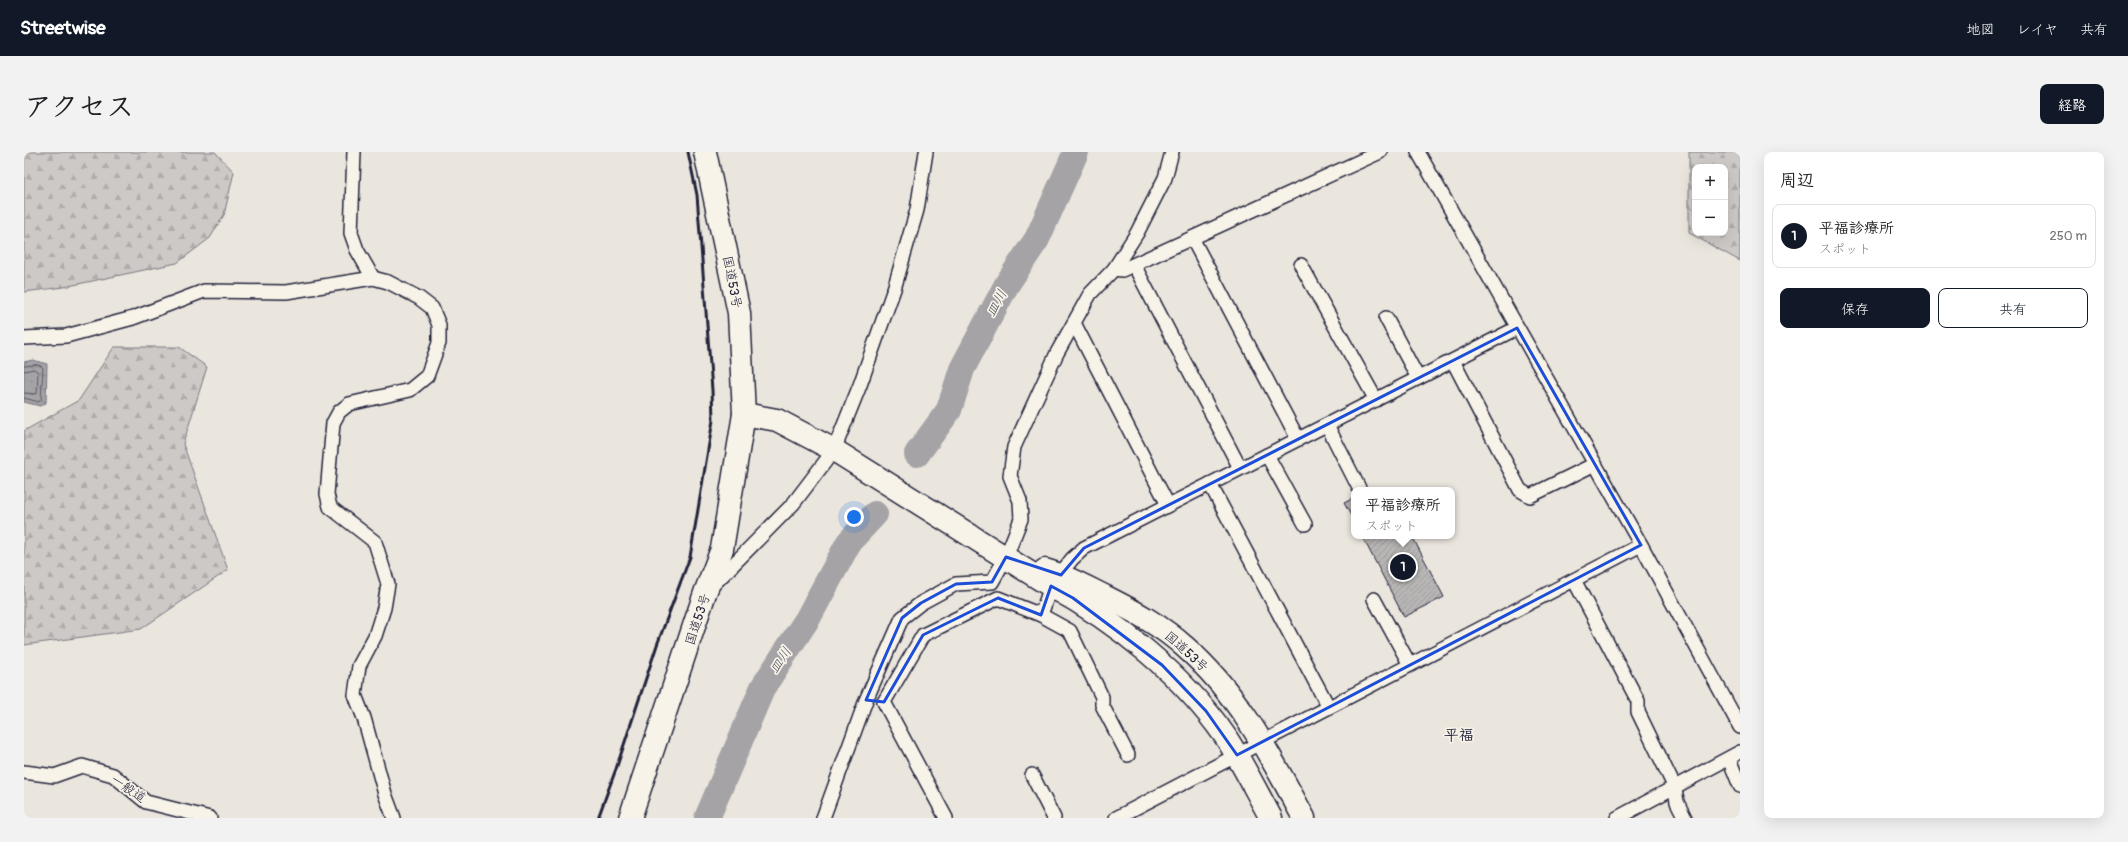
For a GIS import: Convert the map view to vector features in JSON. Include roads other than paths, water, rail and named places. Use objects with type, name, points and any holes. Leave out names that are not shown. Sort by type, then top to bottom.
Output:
[{"type":"highway","name":"国道53号","points":[[630,818],[705,593],[722,549],[744,414],[739,313],[705,152]]},
{"type":"highway","name":"国道53号","points":[[744,414],[777,420],[841,454],[999,552],[1056,581],[1135,612],[1185,647],[1208,668],[1263,742],[1304,818]]},
{"type":"highway","name":"国道53号","points":[[1056,581],[1073,598],[1122,633],[1162,666],[1206,711],[1237,755],[1271,818]]},
{"type":"street","points":[[354,152],[351,232],[357,250],[373,278]]},
{"type":"street","points":[[705,593],[841,454],[860,385],[894,289],[917,210],[926,152]]},
{"type":"street","points":[[823,818],[866,700],[902,618],[921,603],[956,584],[992,582],[999,552],[1021,519],[1020,502],[1010,476],[1014,447],[1057,353],[1090,294],[1114,269],[1138,233],[1165,178],[1172,152]]},
{"type":"street","points":[[1114,269],[1122,270],[1134,265],[1380,152]]},
{"type":"street","points":[[1418,152],[1641,545],[1740,727]]},
{"type":"street","points":[[1192,238],[1298,439]]},
{"type":"street","points":[[1134,265],[1240,468]]},
{"type":"street","points":[[1301,265],[1376,400]]},
{"type":"street","points":[[24,338],[66,336],[133,318],[204,291],[286,292],[373,278],[388,282],[420,298],[432,308],[439,325],[439,343],[427,376],[410,390],[349,404],[339,412],[333,423],[327,494],[330,507],[374,542],[383,563],[388,584],[384,608],[375,636],[359,666],[355,695],[364,718],[385,794],[394,818]]},
{"type":"street","points":[[1386,318],[1418,378]]},
{"type":"street","points":[[1074,323],[1168,505]]},
{"type":"street","points":[[1041,614],[1056,581],[1072,559],[1084,548],[1517,328]]},
{"type":"street","points":[[1452,361],[1520,490],[1530,496],[1595,464]]},
{"type":"street","points":[[1327,424],[1359,487]]},
{"type":"street","points":[[1267,455],[1305,524]]},
{"type":"street","points":[[1210,484],[1328,706]]},
{"type":"street","points":[[1116,818],[1263,742],[1328,706],[1641,545]]},
{"type":"street","points":[[1574,580],[1638,701],[1638,712],[1675,788],[1676,802],[1685,818]]},
{"type":"street","points":[[884,702],[923,635],[998,598],[1041,614],[1070,631],[1102,697],[1102,705],[1128,754]]},
{"type":"street","points":[[1374,599],[1410,665]]},
{"type":"street","points":[[866,700],[884,702]]},
{"type":"street","points":[[884,702],[946,818]]},
{"type":"street","points":[[1617,818],[1740,752]]},
{"type":"street","points":[[1729,759],[1740,786]]},
{"type":"street","name":"一般道","points":[[24,772],[54,776],[82,766],[112,775],[146,802],[210,818]]},
{"type":"street","points":[[1032,775],[1054,818]]},
{"type":"water","points":[[33,360],[47,364],[46,403],[40,406],[24,402],[24,362]]},
{"type":"waterway","name":"皿川","points":[[917,454],[949,410],[962,369],[1007,284],[1037,239],[1076,152]]},
{"type":"waterway","name":"皿川","points":[[707,818],[763,687],[808,618],[849,542],[875,514]]},
{"type":"railway","points":[[598,818],[616,769],[657,645],[690,557],[713,420],[697,195],[688,152]]},
{"type":"place","name":"平福診療所","points":[[1403,567]]},
{"type":"district","name":"平福","points":[[1459,735]]}]
